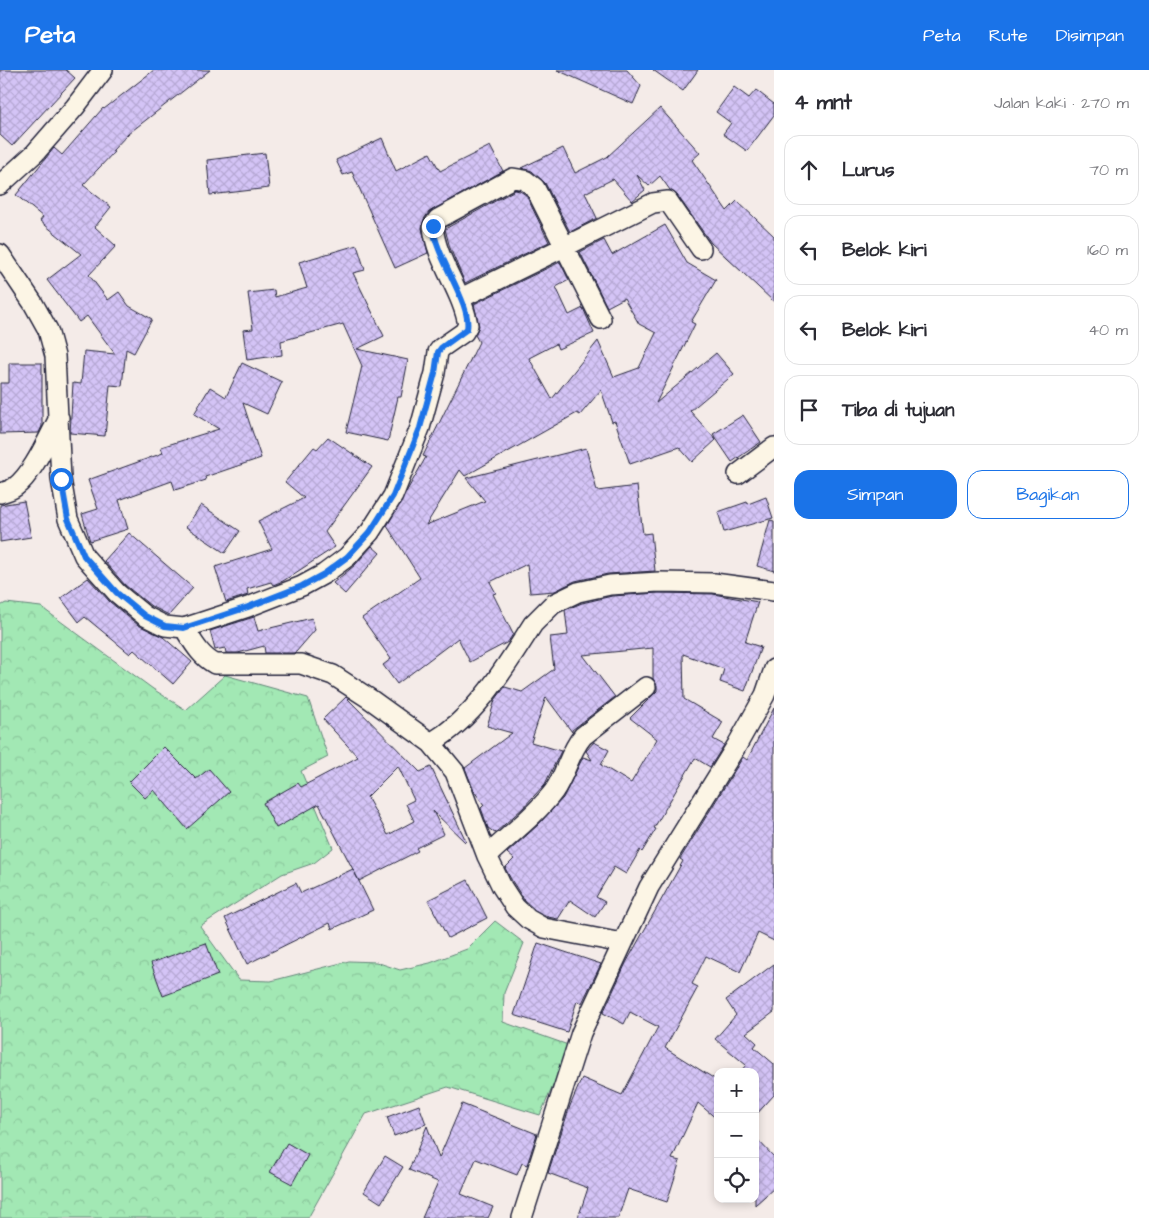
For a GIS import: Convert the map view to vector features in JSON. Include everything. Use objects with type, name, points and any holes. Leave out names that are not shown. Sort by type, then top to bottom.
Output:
[{"type":"street","points":[[0,185],[35,153],[75,107],[103,70]]},
{"type":"street","points":[[0,254],[33,303],[48,330],[55,356],[61,479],[68,519],[84,556],[117,593],[145,616],[165,626],[184,628],[248,607],[302,586],[324,574],[347,557],[370,532],[393,496],[420,428],[435,373],[438,352],[467,329],[461,298],[434,238],[433,226],[438,219],[513,178],[525,180],[535,188],[601,319]]},
{"type":"street","points":[[461,298],[654,203],[668,201],[701,249]]},
{"type":"street","points":[[0,493],[14,488],[27,473],[38,458],[59,418]]},
{"type":"street","points":[[738,474],[774,447]]},
{"type":"street","points":[[431,743],[447,734],[464,720],[484,697],[540,615],[553,604],[578,592],[610,585],[659,582],[714,583],[774,591]]},
{"type":"street","points":[[184,628],[206,659],[216,664],[301,664],[333,675],[370,699],[431,743],[455,772],[487,856],[502,887],[515,907],[528,919],[544,928],[622,943]]},
{"type":"street","points":[[522,1218],[580,1033],[649,887],[732,753],[764,695],[774,669]]},
{"type":"street","points":[[487,856],[543,804],[555,790],[575,745],[583,736],[646,687]]},
{"type":"green space","points":[[6,603],[41,607],[153,689],[186,710],[225,675],[308,698],[328,757],[301,771],[333,848],[314,863],[282,874],[200,926],[239,980],[271,981],[349,961],[376,962],[400,970],[430,963],[467,949],[495,921],[524,943],[504,993],[503,1022],[571,1046],[540,1115],[448,1087],[366,1114],[308,1218],[0,1218],[0,606]]},
{"type":"building","points":[[0,70],[66,70],[75,78],[12,146],[0,135]]},
{"type":"building","points":[[154,70],[210,70],[128,134],[83,185],[111,207],[95,227],[116,246],[89,275],[108,300],[119,292],[129,306],[152,319],[134,353],[126,349],[122,386],[110,385],[105,436],[70,433],[73,383],[81,384],[84,351],[115,354],[87,316],[79,322],[47,280],[81,254],[40,221],[43,217],[16,195],[54,148],[62,155],[103,108]]},
{"type":"building","points":[[557,70],[627,70],[641,86],[633,104]]},
{"type":"building","points":[[653,70],[698,70],[683,91]]},
{"type":"building","points":[[734,87],[749,98],[756,90],[774,104],[774,115],[747,151],[723,134],[731,123],[716,112]]},
{"type":"building","points":[[660,108],[700,153],[692,160],[727,211],[737,201],[774,236],[774,302],[711,243],[677,195],[670,190],[660,176],[649,186],[637,175],[645,190],[632,201],[613,179],[585,193],[597,218],[570,232],[545,183],[532,171],[521,168],[563,148],[575,173],[607,157]]},
{"type":"building","points":[[382,138],[396,171],[430,153],[440,171],[490,146],[503,171],[429,212],[424,219],[422,228],[428,253],[395,268],[352,172],[343,175],[336,160]]},
{"type":"building","points":[[265,153],[269,188],[210,195],[207,160]]},
{"type":"building","points":[[515,190],[526,195],[549,242],[465,283],[450,248],[445,229]]},
{"type":"building","points":[[665,225],[687,263],[716,280],[691,322],[695,324],[656,403],[716,353],[734,374],[690,411],[716,440],[692,462],[679,447],[630,464],[615,421],[612,422],[601,390],[580,415],[577,413],[465,476],[460,470],[426,525],[485,501],[466,478],[586,448],[597,491],[637,486],[643,534],[651,533],[655,571],[608,574],[575,581],[555,591],[530,593],[527,564],[490,582],[496,593],[493,594],[513,634],[508,642],[470,662],[458,638],[397,684],[383,665],[391,659],[362,618],[420,578],[387,526],[426,457],[423,456],[479,342],[475,335],[479,326],[474,304],[560,262],[569,280],[556,287],[569,315],[583,308],[594,333],[558,349],[556,344],[529,358],[552,399],[598,341],[614,377],[639,368],[656,333],[639,324],[624,298],[607,307],[580,252],[604,240],[612,255]]},
{"type":"building","points":[[357,245],[365,270],[353,273],[384,336],[357,349],[408,360],[401,397],[398,397],[388,441],[346,432],[362,366],[343,324],[281,341],[282,355],[247,360],[243,330],[253,329],[248,293],[274,290],[275,297],[307,288],[299,262]]},
{"type":"building","points":[[9,363],[42,363],[42,426],[39,433],[0,434],[0,383],[9,383]]},
{"type":"building","points":[[242,363],[282,382],[267,414],[243,403],[261,458],[205,477],[206,480],[175,490],[172,481],[119,500],[128,529],[90,541],[82,514],[98,509],[88,480],[163,453],[161,447],[219,429],[194,414],[210,387],[226,397]]},
{"type":"building","points":[[743,415],[761,442],[732,462],[713,434]]},
{"type":"building","points":[[328,437],[372,467],[325,532],[335,547],[283,581],[273,585],[271,582],[247,589],[248,595],[226,602],[215,567],[272,549],[258,521],[304,498],[285,482],[314,447],[317,449]]},
{"type":"building","points":[[766,497],[773,518],[724,532],[718,512]]},
{"type":"building","points":[[24,501],[31,537],[0,542],[0,505]]},
{"type":"building","points":[[201,505],[240,531],[225,553],[186,527]]},
{"type":"building","points":[[770,520],[774,521],[774,571],[757,566]]},
{"type":"building","points":[[129,533],[193,588],[169,615],[151,606],[125,585],[104,561]]},
{"type":"building","points":[[372,546],[380,553],[345,594],[333,583],[355,565]]},
{"type":"building","points":[[88,578],[110,602],[138,625],[163,637],[192,662],[173,684],[134,650],[130,654],[85,617],[79,622],[61,598]]},
{"type":"building","points":[[659,593],[713,594],[758,602],[745,642],[761,647],[745,691],[720,682],[724,669],[683,654],[684,699],[723,722],[713,739],[724,745],[710,767],[695,758],[654,828],[656,829],[642,852],[640,850],[626,874],[614,867],[596,897],[605,902],[595,917],[570,900],[558,919],[548,917],[535,910],[524,900],[505,868],[514,859],[507,853],[538,825],[563,798],[583,757],[592,760],[586,751],[594,742],[609,750],[601,765],[631,783],[657,739],[630,718],[657,691],[657,685],[653,679],[653,648],[583,655],[615,697],[572,730],[572,732],[546,697],[531,742],[561,751],[545,784],[523,808],[495,833],[488,828],[481,808],[484,805],[474,791],[465,768],[512,733],[487,726],[495,700],[505,687],[522,692],[554,669],[550,637],[568,635],[565,610],[582,603],[612,596]]},
{"type":"building","points":[[254,617],[258,631],[312,618],[315,630],[293,653],[265,653],[264,646],[238,653],[226,653],[225,648],[215,650],[210,631]]},
{"type":"building","points":[[346,697],[420,772],[431,767],[466,841],[433,811],[444,834],[416,848],[418,851],[359,881],[319,804],[276,828],[263,803],[298,783],[301,787],[358,757],[323,719]],"holes":[[[398,766],[414,800],[406,804],[414,821],[388,835],[367,797]]]},
{"type":"building","points":[[774,708],[774,941],[758,933],[740,972],[706,956],[692,984],[698,987],[665,1048],[714,1079],[714,1117],[698,1103],[672,1159],[680,1161],[667,1202],[628,1189],[618,1218],[578,1218],[588,1188],[548,1173],[570,1106],[582,1078],[622,1095],[658,1027],[630,1012],[624,1024],[603,1013],[626,963],[683,861],[680,859],[743,757],[747,760]]},
{"type":"building","points":[[164,747],[196,779],[209,769],[229,792],[187,829],[154,790],[145,798],[129,782]]},
{"type":"building","points":[[353,869],[373,910],[332,929],[330,923],[247,964],[225,918],[296,883],[301,893]]},
{"type":"building","points":[[468,880],[487,918],[448,938],[428,900]]},
{"type":"building","points":[[206,943],[218,975],[163,996],[151,963]]},
{"type":"building","points":[[538,943],[601,964],[582,1003],[577,1001],[567,1032],[514,1015]]},
{"type":"building","points":[[774,964],[774,1012],[746,1033],[757,1043],[754,1047],[774,1064],[774,1095],[759,1112],[759,1068],[743,1068],[746,1065],[715,1039],[736,1015],[726,1000]]},
{"type":"building","points":[[462,1104],[537,1134],[527,1165],[522,1163],[517,1175],[476,1159],[461,1194],[493,1207],[488,1218],[422,1218],[438,1182],[409,1170],[427,1126],[439,1158]]},
{"type":"building","points":[[419,1105],[426,1124],[394,1136],[387,1117]]},
{"type":"building","points":[[759,1141],[774,1157],[774,1188],[759,1201]]},
{"type":"building","points":[[287,1143],[308,1155],[292,1184],[270,1172]]},
{"type":"building","points":[[385,1156],[403,1167],[381,1203],[364,1192]]},
{"type":"route","points":[[61,479],[68,519],[84,556],[117,593],[145,616],[165,626],[184,628],[248,607],[302,586],[324,574],[347,557],[370,532],[393,496],[420,428],[435,373],[438,352],[467,329],[468,326],[461,298],[434,238],[433,226]]}]
